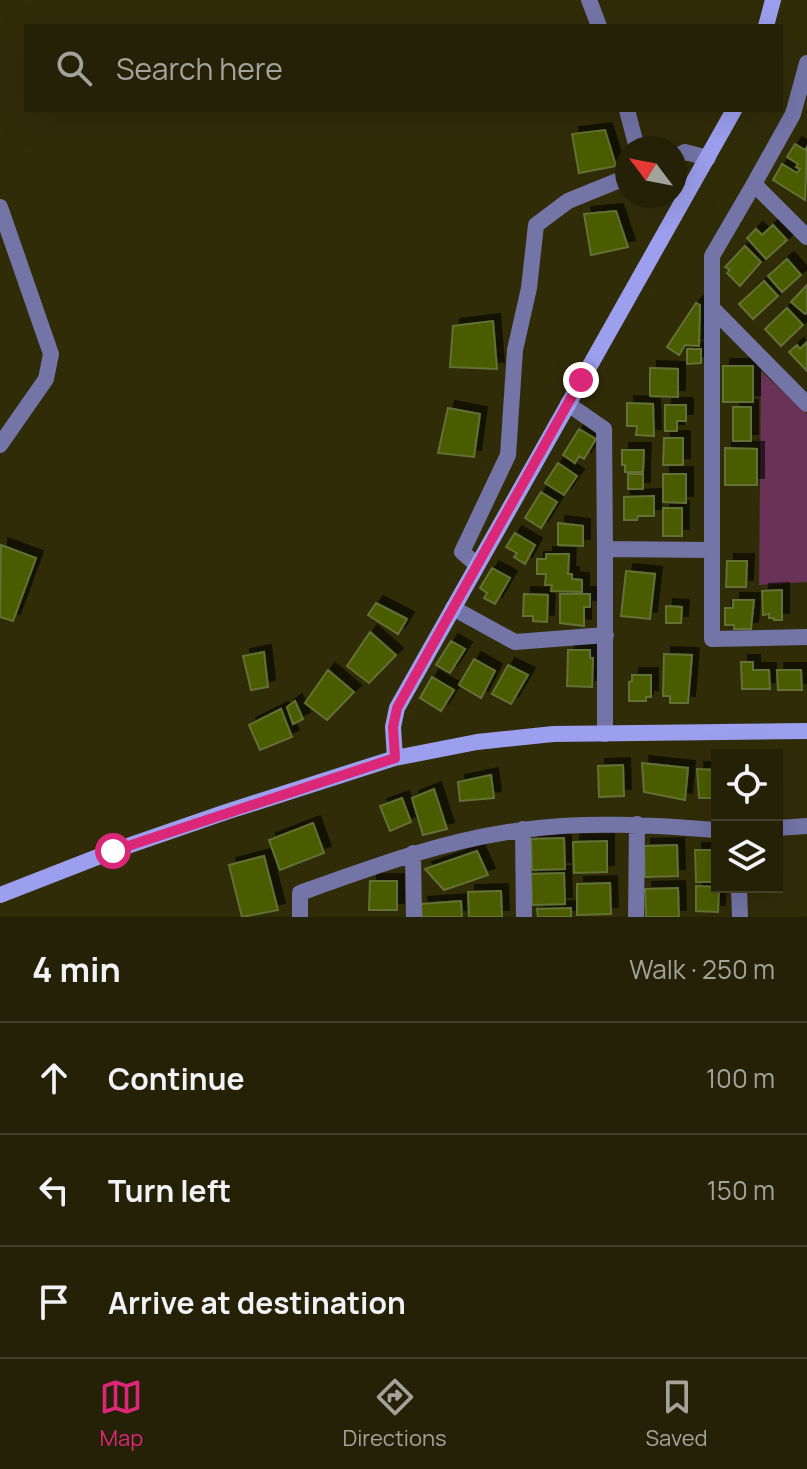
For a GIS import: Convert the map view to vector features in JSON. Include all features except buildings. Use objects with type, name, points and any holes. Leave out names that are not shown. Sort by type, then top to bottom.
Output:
[{"type":"street","points":[[589,0],[598,24]]},
{"type":"street","points":[[767,24],[773,0]]},
{"type":"street","points":[[807,63],[793,114],[712,256],[711,550],[712,639],[807,637]]},
{"type":"street","points":[[628,112],[634,136]]},
{"type":"street","points":[[395,758],[393,727],[397,708],[733,112]]},
{"type":"street","points":[[687,153],[708,158]]},
{"type":"street","points":[[477,565],[462,552],[508,455],[515,350],[529,288],[536,225],[568,201],[615,182]]},
{"type":"street","points":[[754,184],[807,237]]},
{"type":"street","points":[[0,207],[51,354],[46,379],[0,445]]},
{"type":"street","points":[[712,308],[807,404]]},
{"type":"street","points":[[568,404],[604,429],[605,734]]},
{"type":"street","points":[[605,549],[711,550]]},
{"type":"street","points":[[453,608],[515,642],[606,635]]},
{"type":"street","points":[[0,895],[113,851],[395,758],[477,742],[553,734],[807,731]]},
{"type":"street","points":[[636,917],[637,824]]},
{"type":"street","points":[[300,917],[300,893],[413,853],[523,829],[637,824],[711,830]]},
{"type":"street","points":[[783,828],[807,826]]},
{"type":"street","points":[[523,829],[524,917]]},
{"type":"street","points":[[413,853],[414,917]]},
{"type":"street","points":[[739,893],[740,917]]},
{"type":"shaded area","points":[[761,371],[807,414],[807,582],[759,585]]},
{"type":"route","points":[[113,851],[395,758],[393,727],[397,708],[581,380]]}]
